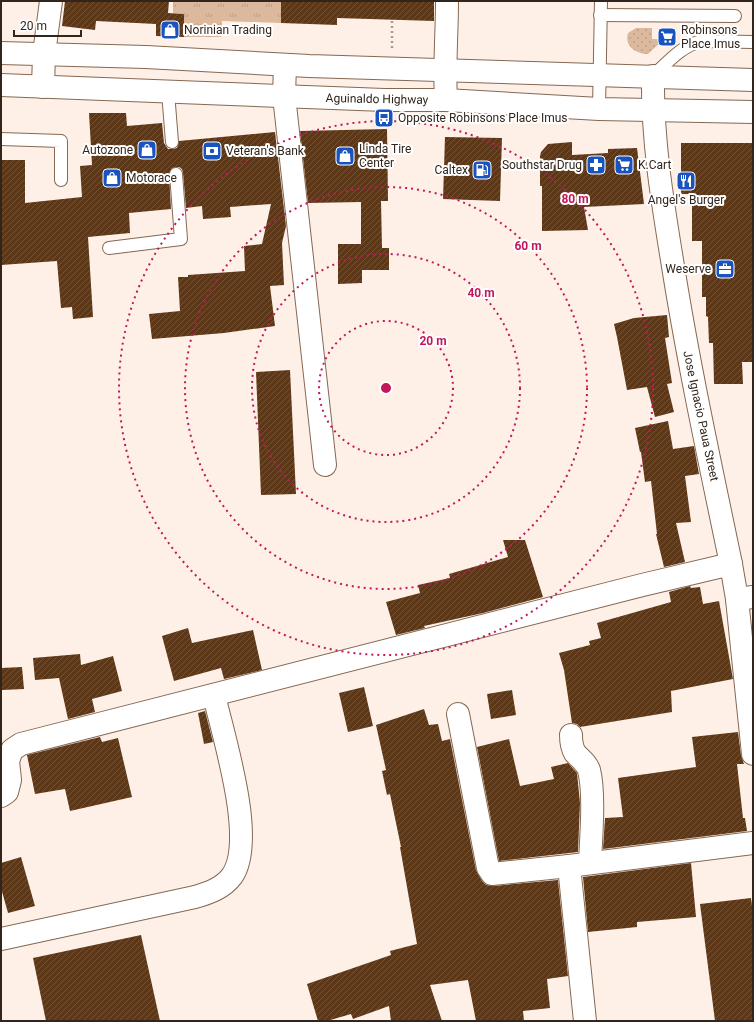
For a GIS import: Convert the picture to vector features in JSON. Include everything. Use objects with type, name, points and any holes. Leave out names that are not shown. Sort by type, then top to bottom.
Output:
[{"type":"main road","points":[[43,88],[44,54],[51,1]]},
{"type":"main road","points":[[446,100],[444,70],[447,1]]},
{"type":"main road","points":[[1,53],[146,57],[285,65],[753,80]]},
{"type":"main road","points":[[285,65],[284,96],[325,465]]},
{"type":"main road","name":"Jose Ignacio Paua Street","points":[[653,76],[653,111],[659,174],[682,323],[731,564],[745,598],[753,754]]},
{"type":"main road","name":"Aguinaldo Highway","points":[[1,85],[43,88],[384,100],[446,100],[653,111],[753,112]]},
{"type":"main road","points":[[1,796],[7,792],[10,780],[8,761],[12,750],[21,744],[642,585],[731,564]]},
{"type":"main road","points":[[1,939],[195,897],[217,889],[226,883],[236,867],[241,839],[235,783],[214,695]]},
{"type":"main road","points":[[458,714],[488,868],[492,874],[753,843]]},
{"type":"main road","points":[[571,735],[571,741],[575,752],[586,764],[589,773],[592,804],[590,863]]},
{"type":"main road","points":[[569,866],[585,1021]]},
{"type":"lane","points":[[599,109],[601,1]]},
{"type":"lane","points":[[600,15],[735,16]]},
{"type":"lane","points":[[653,76],[673,57],[694,43],[702,41],[753,42]]},
{"type":"lane","points":[[168,92],[172,142]]},
{"type":"lane","points":[[1,139],[61,140],[61,180]]},
{"type":"lane","points":[[109,248],[182,239],[176,174]]},
{"type":"path","points":[[392,20],[392,49]]},
{"type":"green space","points":[[173,1],[281,1],[281,23],[222,21],[221,37],[183,37],[184,14],[173,13]]},
{"type":"green space","points":[[636,28],[652,28],[652,39],[664,39],[648,54],[639,53],[629,45],[627,38],[628,33]]},
{"type":"building","points":[[65,1],[169,1],[168,13],[184,14],[184,37],[156,36],[156,24],[96,21],[95,30],[62,26]]},
{"type":"building","points":[[281,1],[434,1],[434,21],[337,18],[337,25],[281,23]]},
{"type":"building","points":[[89,113],[126,113],[127,126],[162,123],[164,143],[168,149],[177,148],[179,141],[275,132],[286,226],[282,243],[284,285],[270,286],[275,326],[224,333],[152,339],[149,314],[180,311],[178,277],[245,271],[244,246],[262,244],[271,204],[230,207],[231,217],[203,219],[202,206],[186,208],[183,173],[182,169],[179,167],[172,168],[169,174],[171,209],[129,213],[130,233],[88,237],[93,317],[73,319],[72,307],[61,308],[57,261],[1,265],[1,160],[25,160],[25,203],[82,197],[80,166],[92,165]]},
{"type":"building","points":[[387,129],[388,201],[381,201],[382,248],[389,248],[389,270],[362,270],[362,283],[338,284],[338,244],[361,244],[361,202],[308,203],[300,131]]},
{"type":"building","points":[[445,137],[502,138],[500,201],[443,199]]},
{"type":"building","points":[[572,142],[572,155],[608,153],[608,149],[637,148],[644,204],[584,207],[588,230],[542,231],[542,186],[540,186],[541,152],[548,144]]},
{"type":"building","points":[[681,143],[753,143],[753,362],[742,362],[743,384],[714,384],[713,343],[709,343],[708,317],[706,316],[706,297],[702,297],[702,241],[692,241],[692,194],[681,194]]},
{"type":"building","points":[[667,315],[669,337],[665,338],[672,383],[667,384],[674,412],[655,417],[647,387],[627,390],[614,324],[634,318]]},
{"type":"building","points":[[290,370],[296,494],[261,495],[256,372]]},
{"type":"building","points":[[668,421],[673,449],[694,446],[699,474],[685,476],[691,522],[676,523],[685,562],[664,567],[656,534],[651,481],[645,482],[641,452],[635,428]]},
{"type":"building","points":[[503,540],[525,540],[543,597],[483,613],[424,626],[425,628],[396,635],[386,602],[420,593],[418,585],[450,578],[449,574],[508,557]]},
{"type":"building","points":[[690,586],[691,588],[700,587],[703,604],[719,601],[733,679],[671,691],[672,712],[580,727],[577,724],[572,723],[564,670],[559,653],[590,645],[589,641],[601,638],[597,623],[671,602],[669,592]]},
{"type":"building","points":[[188,628],[192,643],[253,630],[262,670],[224,679],[221,668],[174,681],[162,636]]},
{"type":"building","points":[[80,654],[81,665],[113,656],[122,691],[92,699],[95,712],[68,719],[59,678],[35,680],[33,658]]},
{"type":"building","points":[[22,667],[24,689],[2,690],[1,668]]},
{"type":"building","points":[[364,687],[373,726],[348,732],[339,693]]},
{"type":"building","points":[[512,690],[516,715],[491,719],[487,694]]},
{"type":"building","points":[[424,709],[429,725],[438,724],[442,741],[450,739],[476,870],[482,881],[486,885],[493,886],[558,880],[568,976],[547,979],[550,1008],[523,1011],[524,1021],[476,1021],[468,980],[430,985],[442,1021],[391,1021],[389,1006],[353,1019],[351,1014],[327,1021],[318,1021],[307,984],[391,955],[390,951],[417,944],[401,847],[390,794],[387,795],[382,771],[386,770],[376,725]]},
{"type":"building","points":[[205,711],[213,742],[204,744],[198,713]]},
{"type":"building","points":[[738,732],[741,755],[744,764],[737,764],[743,818],[745,818],[747,831],[603,849],[605,818],[623,817],[618,778],[696,767],[692,737]]},
{"type":"building","points":[[100,737],[102,742],[118,738],[132,797],[70,811],[65,789],[35,794],[27,755]]},
{"type":"building","points":[[509,739],[520,786],[554,779],[551,767],[568,763],[577,773],[580,803],[578,852],[499,861],[477,747]]},
{"type":"building","points":[[21,857],[35,906],[8,913],[1,888],[1,863]]},
{"type":"building","points":[[691,863],[696,917],[637,922],[637,927],[588,932],[583,877]]},
{"type":"building","points":[[751,898],[753,913],[753,1021],[715,1021],[700,904]]},
{"type":"building","points":[[141,935],[160,1021],[46,1021],[33,958]]},
{"type":"place","name":"Norinian Trading","points":[[170,30]]},
{"type":"place","name":"Robinsons Place Imus","points":[[667,37]]},
{"type":"place","name":"Opposite Robinsons Place Imus","points":[[384,118]]},
{"type":"place","name":"Autozone","points":[[147,150]]},
{"type":"place","name":"Veteran's Bank","points":[[212,151]]},
{"type":"place","name":"Linda Tire Center","points":[[345,156]]},
{"type":"place","name":"Southstar Drug","points":[[596,165]]},
{"type":"place","name":"K.Cart","points":[[624,165]]},
{"type":"place","name":"Caltex","points":[[482,170]]},
{"type":"place","name":"Motorace","points":[[112,178]]},
{"type":"place","name":"Angel's Burger","points":[[686,181]]},
{"type":"place","name":"Weserve","points":[[725,269]]}]
